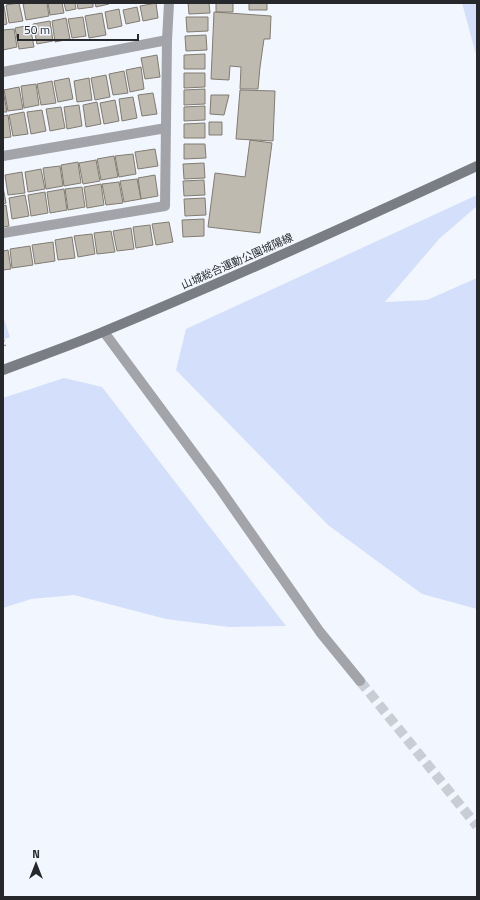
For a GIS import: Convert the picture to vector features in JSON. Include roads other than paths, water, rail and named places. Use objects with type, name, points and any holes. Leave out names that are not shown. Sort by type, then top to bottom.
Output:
[{"type":"main road","name":"山城総合運動公園城陽線","points":[[3,370],[104,332],[346,226],[477,166]]},
{"type":"street","points":[[3,233],[165,206],[167,40],[169,3]]},
{"type":"street","points":[[3,72],[167,40]]},
{"type":"street","points":[[3,156],[166,128]]},
{"type":"street","points":[[104,332],[218,486],[320,632],[360,681]]},
{"type":"tunnel","points":[[360,681],[477,826]]}]
